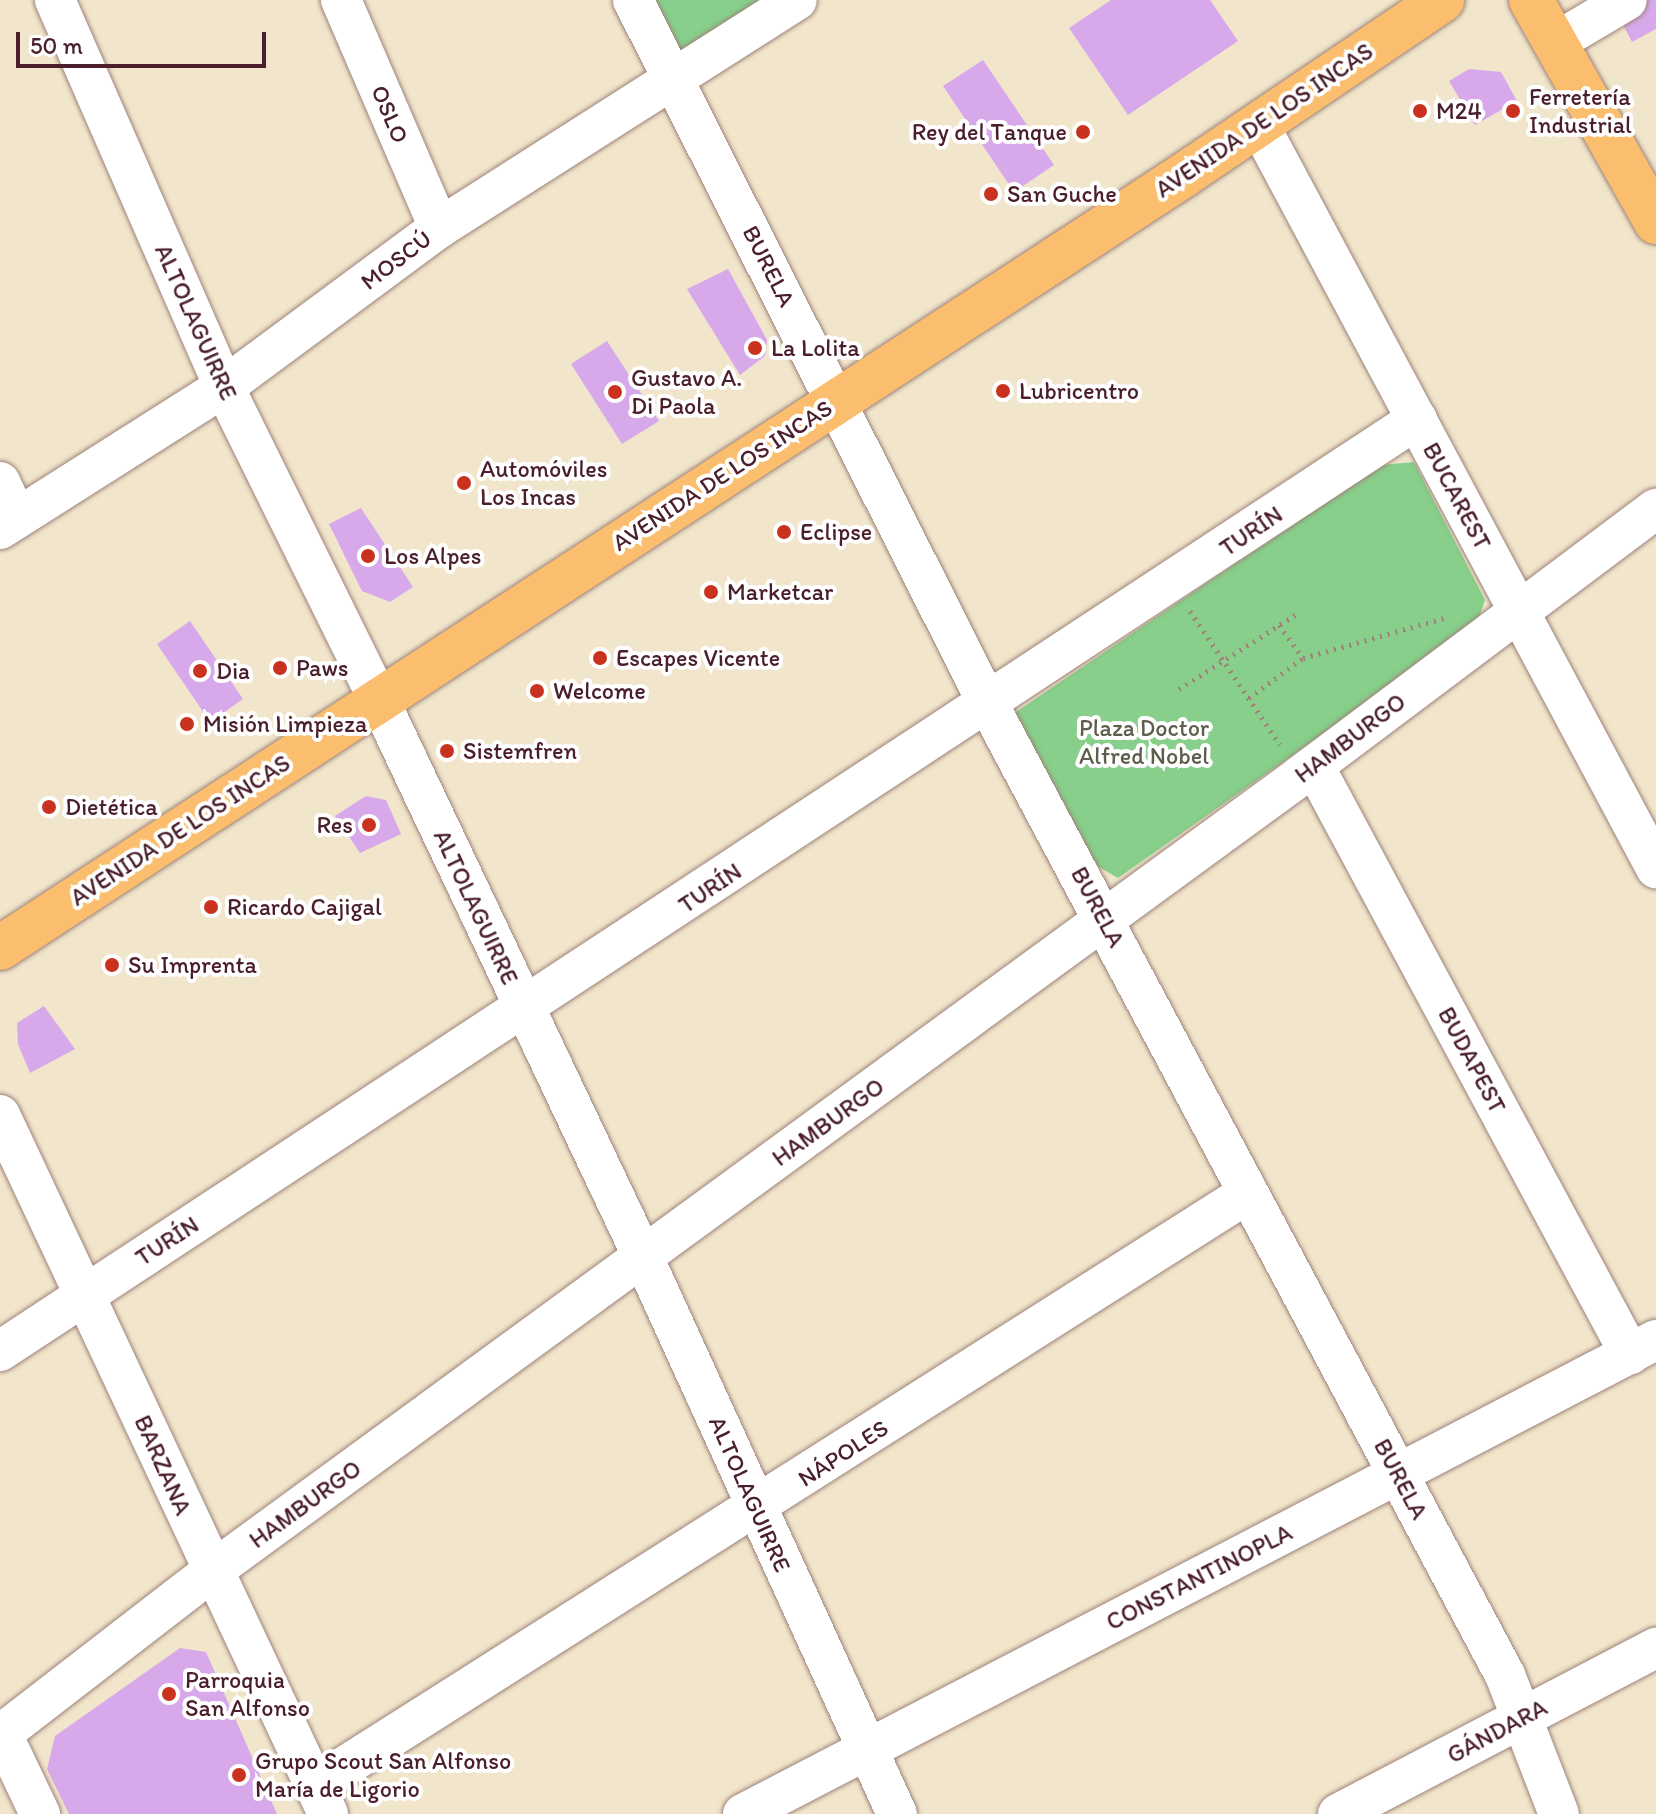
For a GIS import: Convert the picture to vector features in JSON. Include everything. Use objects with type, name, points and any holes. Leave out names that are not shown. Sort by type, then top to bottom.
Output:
[{"type":"main road","name":"AVENIDA DE LOS INCAS","points":[[0,948],[1442,0]]},
{"type":"main road","points":[[1531,0],[1651,200]]},
{"type":"street","name":"ALTOLAGUIRRE","points":[[55,0],[224,387],[379,700],[643,1257],[897,1814]]},
{"type":"street","name":"OSLO","points":[[341,0],[439,228]]},
{"type":"street","name":"BURELA","points":[[633,0],[988,704],[1505,1675],[1559,1814]]},
{"type":"street","name":"MOSCÚ","points":[[8,524],[224,387],[439,228],[676,80],[797,0]]},
{"type":"street","points":[[1556,42],[1627,0]]},
{"type":"street","name":"BUCAREST","points":[[1258,123],[1656,868]]},
{"type":"street","name":"TURÍN","points":[[0,1351],[1172,585],[1417,419]]},
{"type":"street","points":[[0,482],[8,524]]},
{"type":"street","name":"HAMBURGO","points":[[1,1734],[211,1572],[1307,771],[1516,610],[1656,509]]},
{"type":"street","name":"BUDAPEST","points":[[1307,771],[1643,1347]]},
{"type":"street","name":"BARZANA","points":[[0,1115],[211,1572],[321,1800]]},
{"type":"street","name":"NÁPOLES","points":[[321,1800],[756,1509],[1248,1193]]},
{"type":"street","name":"CONSTANTINOPLA","points":[[743,1814],[1643,1347]]},
{"type":"street","name":"GÁNDARA","points":[[1338,1814],[1656,1648]]},
{"type":"street","points":[[1,1734],[40,1814]]},
{"type":"path","points":[[1172,585],[1249,698],[1307,771]]},
{"type":"path","points":[[1179,689],[1295,615]]},
{"type":"path","points":[[1249,698],[1303,658],[1456,615]]},
{"type":"path","points":[[1279,625],[1303,658]]},
{"type":"green space","points":[[647,0],[760,0],[676,54]]},
{"type":"green space","name":"Plaza Doctor Alfred Nobel","points":[[1414,462],[1485,600],[1476,626],[1118,878],[1097,866],[1013,714],[1381,465]]},
{"type":"building","points":[[1111,0],[1210,0],[1238,41],[1128,115],[1069,28]]},
{"type":"building","points":[[1610,0],[1656,0],[1656,29],[1632,42]]},
{"type":"building","points":[[983,60],[1054,165],[1014,192],[943,86]]},
{"type":"building","points":[[1469,69],[1501,72],[1517,101],[1475,125],[1449,81]]},
{"type":"building","points":[[728,269],[767,340],[765,356],[740,375],[687,289]]},
{"type":"building","name":"Gustavo A. Di Paola","points":[[607,341],[659,421],[622,444],[571,364]]},
{"type":"building","name":"Los Alpes","points":[[361,508],[413,587],[390,602],[362,591],[329,524]]},
{"type":"building","name":"Dia","points":[[190,621],[243,699],[210,722],[157,644]]},
{"type":"building","name":"Res","points":[[366,796],[386,800],[401,834],[360,853],[335,816]]},
{"type":"building","points":[[44,1006],[75,1049],[30,1073],[18,1044],[17,1023]]},
{"type":"building","name":"Parroquia San Alfonso","points":[[180,1648],[206,1652],[277,1814],[69,1814],[47,1769],[55,1736]]},
{"type":"place","name":"M24","points":[[1420,111]]},
{"type":"place","name":"Ferretería Industrial","points":[[1513,111]]},
{"type":"place","name":"Rey del Tanque","points":[[1083,132]]},
{"type":"place","name":"San Guche","points":[[991,194]]},
{"type":"place","name":"La Lolita","points":[[755,348]]},
{"type":"place","name":"Lubricentro","points":[[1003,391]]},
{"type":"place","name":"Gustavo A. Di Paola","points":[[615,392]]},
{"type":"place","name":"Automóviles Los Incas","points":[[464,483]]},
{"type":"place","name":"Eclipse","points":[[784,532]]},
{"type":"place","name":"Los Alpes","points":[[368,556]]},
{"type":"place","name":"Marketcar","points":[[711,592]]},
{"type":"place","name":"Escapes Vicente","points":[[600,658]]},
{"type":"place","name":"Paws","points":[[280,668]]},
{"type":"place","name":"Dia","points":[[200,671]]},
{"type":"place","name":"Welcome","points":[[537,691]]},
{"type":"place","name":"Misión Limpieza","points":[[187,724]]},
{"type":"place","name":"Sistemfren","points":[[447,751]]},
{"type":"place","name":"Dietética","points":[[49,807]]},
{"type":"place","name":"Res","points":[[369,825]]},
{"type":"place","name":"Ricardo Cajigal","points":[[211,907]]},
{"type":"place","name":"Su Imprenta","points":[[112,965]]},
{"type":"place","name":"Parroquia San Alfonso","points":[[169,1694]]},
{"type":"place","name":"Grupo Scout San Alfonso María de Ligorio","points":[[239,1775]]}]
